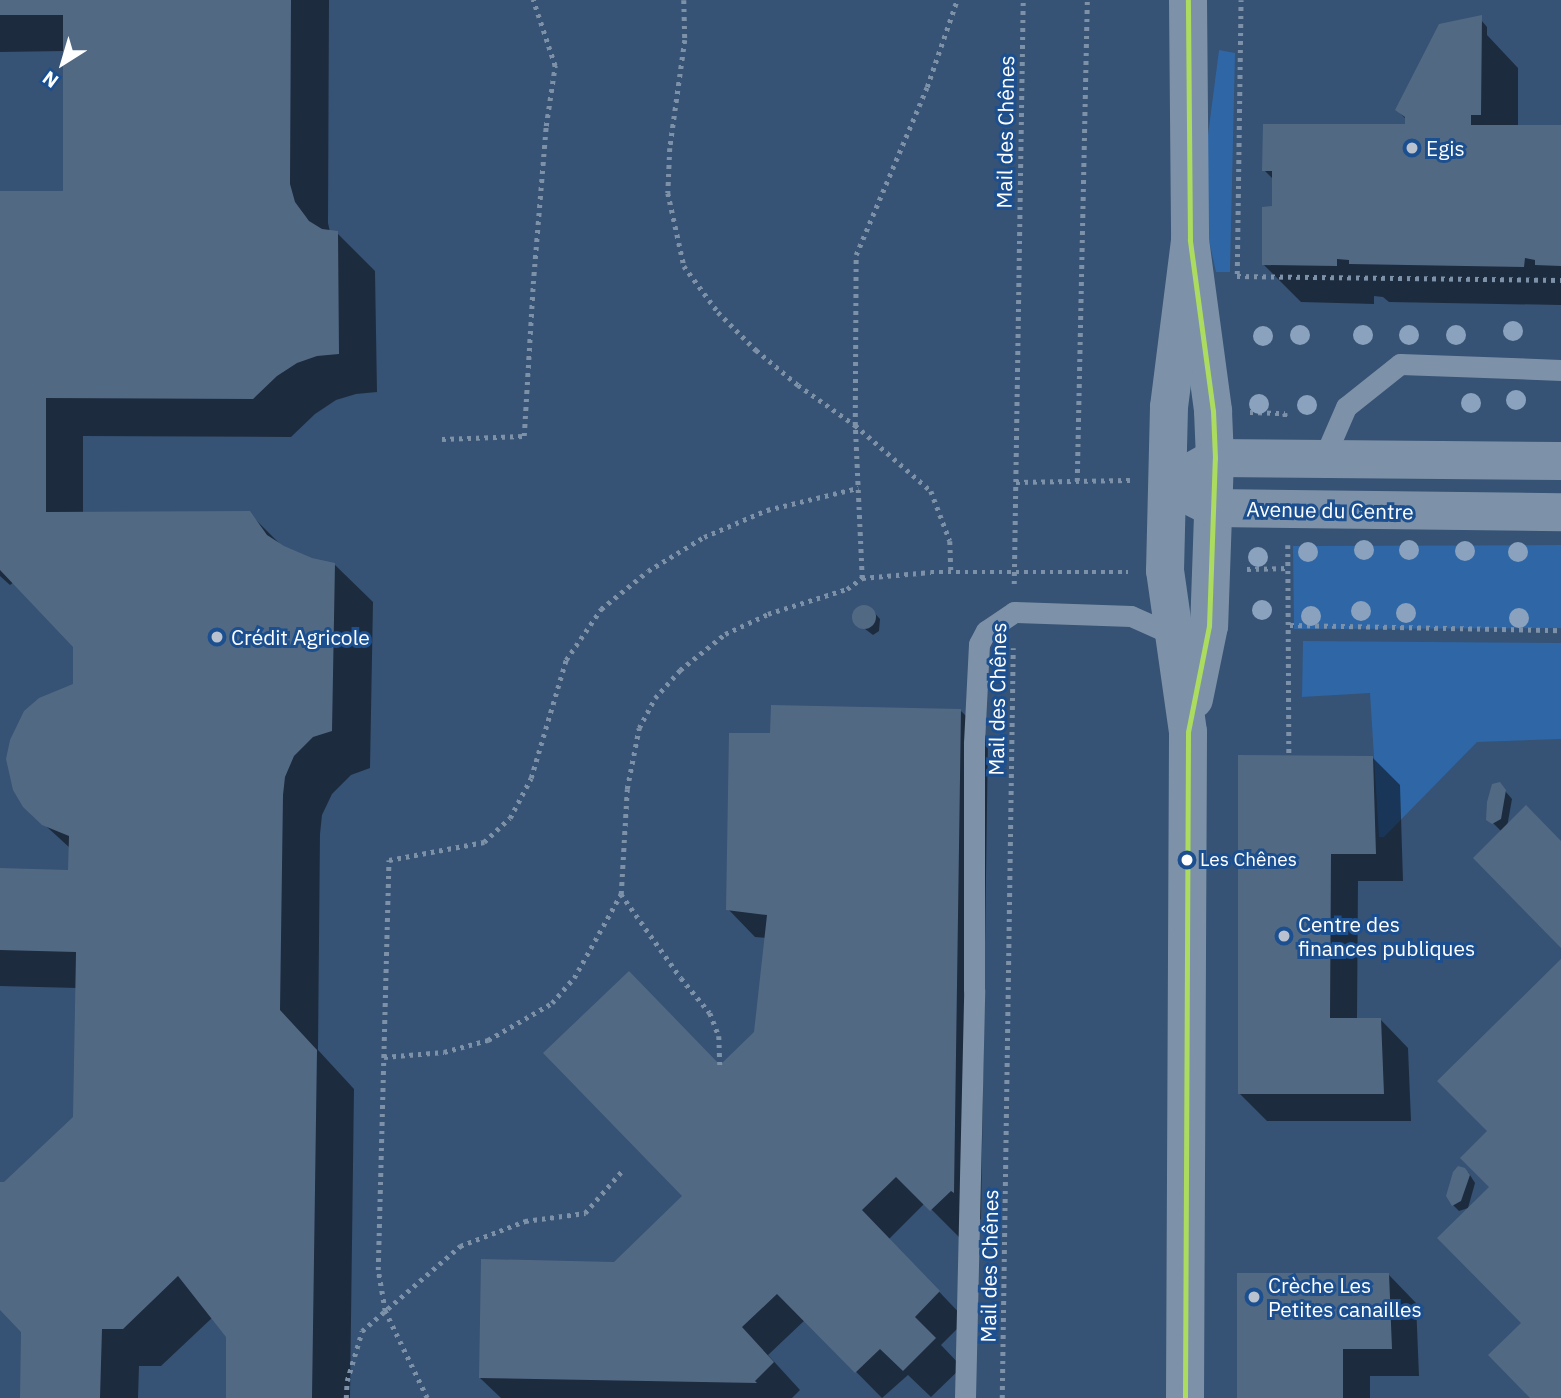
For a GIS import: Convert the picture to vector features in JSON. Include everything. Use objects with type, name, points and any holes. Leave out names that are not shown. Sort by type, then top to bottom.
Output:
[{"type":"street","points":[[1188,0],[1190,240],[1213,411],[1215,458],[1209,626],[1188,732]]},
{"type":"street","points":[[1185,1398],[1188,732],[1165,571],[1169,407],[1190,240]]},
{"type":"street","points":[[1168,486],[1215,458],[1561,461]]},
{"type":"street","name":"Avenue du Centre","points":[[1168,486],[1214,508],[1561,512]]},
{"type":"lane","points":[[1323,460],[1346,407],[1400,364],[1561,370]]},
{"type":"lane","points":[[965,1398],[974,990],[974,743],[979,644],[986,631],[1014,612],[1131,616],[1176,636]]},
{"type":"path","points":[[442,439],[524,436],[538,218],[555,66],[533,0]]},
{"type":"path","points":[[684,0],[685,40],[670,148],[668,193],[684,266],[718,312],[756,350],[798,385],[855,425],[931,491],[950,541],[951,573]]},
{"type":"path","points":[[862,578],[855,425],[856,255],[927,87],[957,0]]},
{"type":"path","name":"Mail des Chênes","points":[[1002,1398],[1023,0]]},
{"type":"path","points":[[1077,481],[1087,0]]},
{"type":"path","points":[[1241,0],[1237,276],[1561,280]]},
{"type":"path","points":[[1016,482],[1131,480]]},
{"type":"path","points":[[427,1398],[385,1311],[378,1269],[389,860],[484,842],[510,818],[531,778],[566,660],[601,609],[629,586],[704,537],[767,510],[858,488]]},
{"type":"path","points":[[384,1057],[444,1052],[488,1040],[552,1003],[574,978],[621,894],[627,789],[639,728],[655,698],[680,670],[725,634],[768,614],[847,589],[862,578],[951,573],[1132,572]]},
{"type":"path","points":[[1290,625],[1561,630]]},
{"type":"path","points":[[621,894],[681,978],[710,1013],[719,1036],[720,1065]]},
{"type":"path","points":[[346,1398],[347,1381],[362,1331],[460,1246],[525,1221],[585,1213],[621,1172]]},
{"type":"shaded area","points":[[1219,50],[1235,53],[1230,272],[1216,272],[1202,209],[1204,166]]},
{"type":"shaded area","points":[[1561,545],[1561,628],[1294,629],[1293,546]]},
{"type":"shaded area","points":[[1303,641],[1561,643],[1561,739],[1477,742],[1384,837],[1379,837],[1370,693],[1302,697]]},
{"type":"building","points":[[0,0],[291,0],[290,184],[295,202],[309,221],[322,229],[338,231],[339,354],[317,356],[297,363],[277,376],[253,399],[46,398],[46,512],[250,511],[267,535],[284,546],[312,558],[335,563],[332,731],[313,737],[294,756],[285,777],[283,795],[280,1010],[317,1050],[312,1398],[226,1398],[226,1337],[178,1276],[123,1329],[102,1329],[100,1398],[20,1398],[21,1332],[0,1310],[0,1182],[4,1182],[73,1117],[76,952],[0,950],[0,868],[68,870],[69,836],[42,825],[23,807],[13,790],[6,759],[10,740],[24,711],[39,698],[73,684],[73,647],[0,570],[0,191],[63,191],[63,15],[0,15]]},
{"type":"building","name":"Egis","points":[[1482,15],[1481,115],[1471,115],[1471,125],[1561,125],[1561,266],[1535,265],[1535,260],[1525,258],[1524,267],[1349,264],[1349,260],[1337,259],[1337,266],[1262,265],[1262,207],[1272,206],[1272,171],[1262,171],[1263,124],[1405,124],[1405,117],[1395,110],[1439,24]]},
{"type":"building","points":[[864,605],[872,609],[876,617],[872,625],[864,629],[856,625],[852,617],[856,609]]},
{"type":"building","points":[[771,705],[961,709],[954,1193],[951,1191],[930,1211],[896,1177],[862,1210],[940,1291],[915,1317],[936,1338],[903,1371],[880,1349],[855,1373],[777,1294],[742,1327],[774,1362],[755,1381],[757,1383],[479,1378],[481,1259],[614,1262],[682,1196],[543,1053],[629,971],[720,1065],[754,1032],[767,915],[726,910],[729,733],[770,733]]},
{"type":"building","name":"Centre des finances publiques","points":[[1238,755],[1373,756],[1376,854],[1331,854],[1330,1018],[1381,1018],[1384,1094],[1238,1094]]},
{"type":"building","points":[[1500,782],[1506,790],[1501,819],[1492,824],[1486,820],[1487,802],[1492,784]]},
{"type":"building","points":[[1526,805],[1561,841],[1561,948],[1473,858]]},
{"type":"building","points":[[1561,959],[1561,1398],[1530,1398],[1488,1355],[1521,1323],[1437,1238],[1489,1187],[1460,1158],[1487,1131],[1437,1081]]},
{"type":"building","points":[[1458,1166],[1465,1168],[1470,1175],[1461,1201],[1452,1206],[1446,1196],[1453,1172]]},
{"type":"building","points":[[1237,1273],[1389,1273],[1392,1349],[1343,1349],[1343,1398],[1237,1398]]},
{"type":"transit line","points":[[1185,1398],[1188,732],[1209,626],[1215,458],[1213,411],[1190,240],[1188,0]]},
{"type":"place","name":"Egis","points":[[1412,148]]},
{"type":"place","name":"Crédit Agricole","points":[[217,637]]},
{"type":"place","name":"Les Chênes","points":[[1187,860]]},
{"type":"place","name":"Centre des finances publiques","points":[[1284,936]]},
{"type":"place","name":"Crèche Les Petites canailles","points":[[1254,1297]]}]
